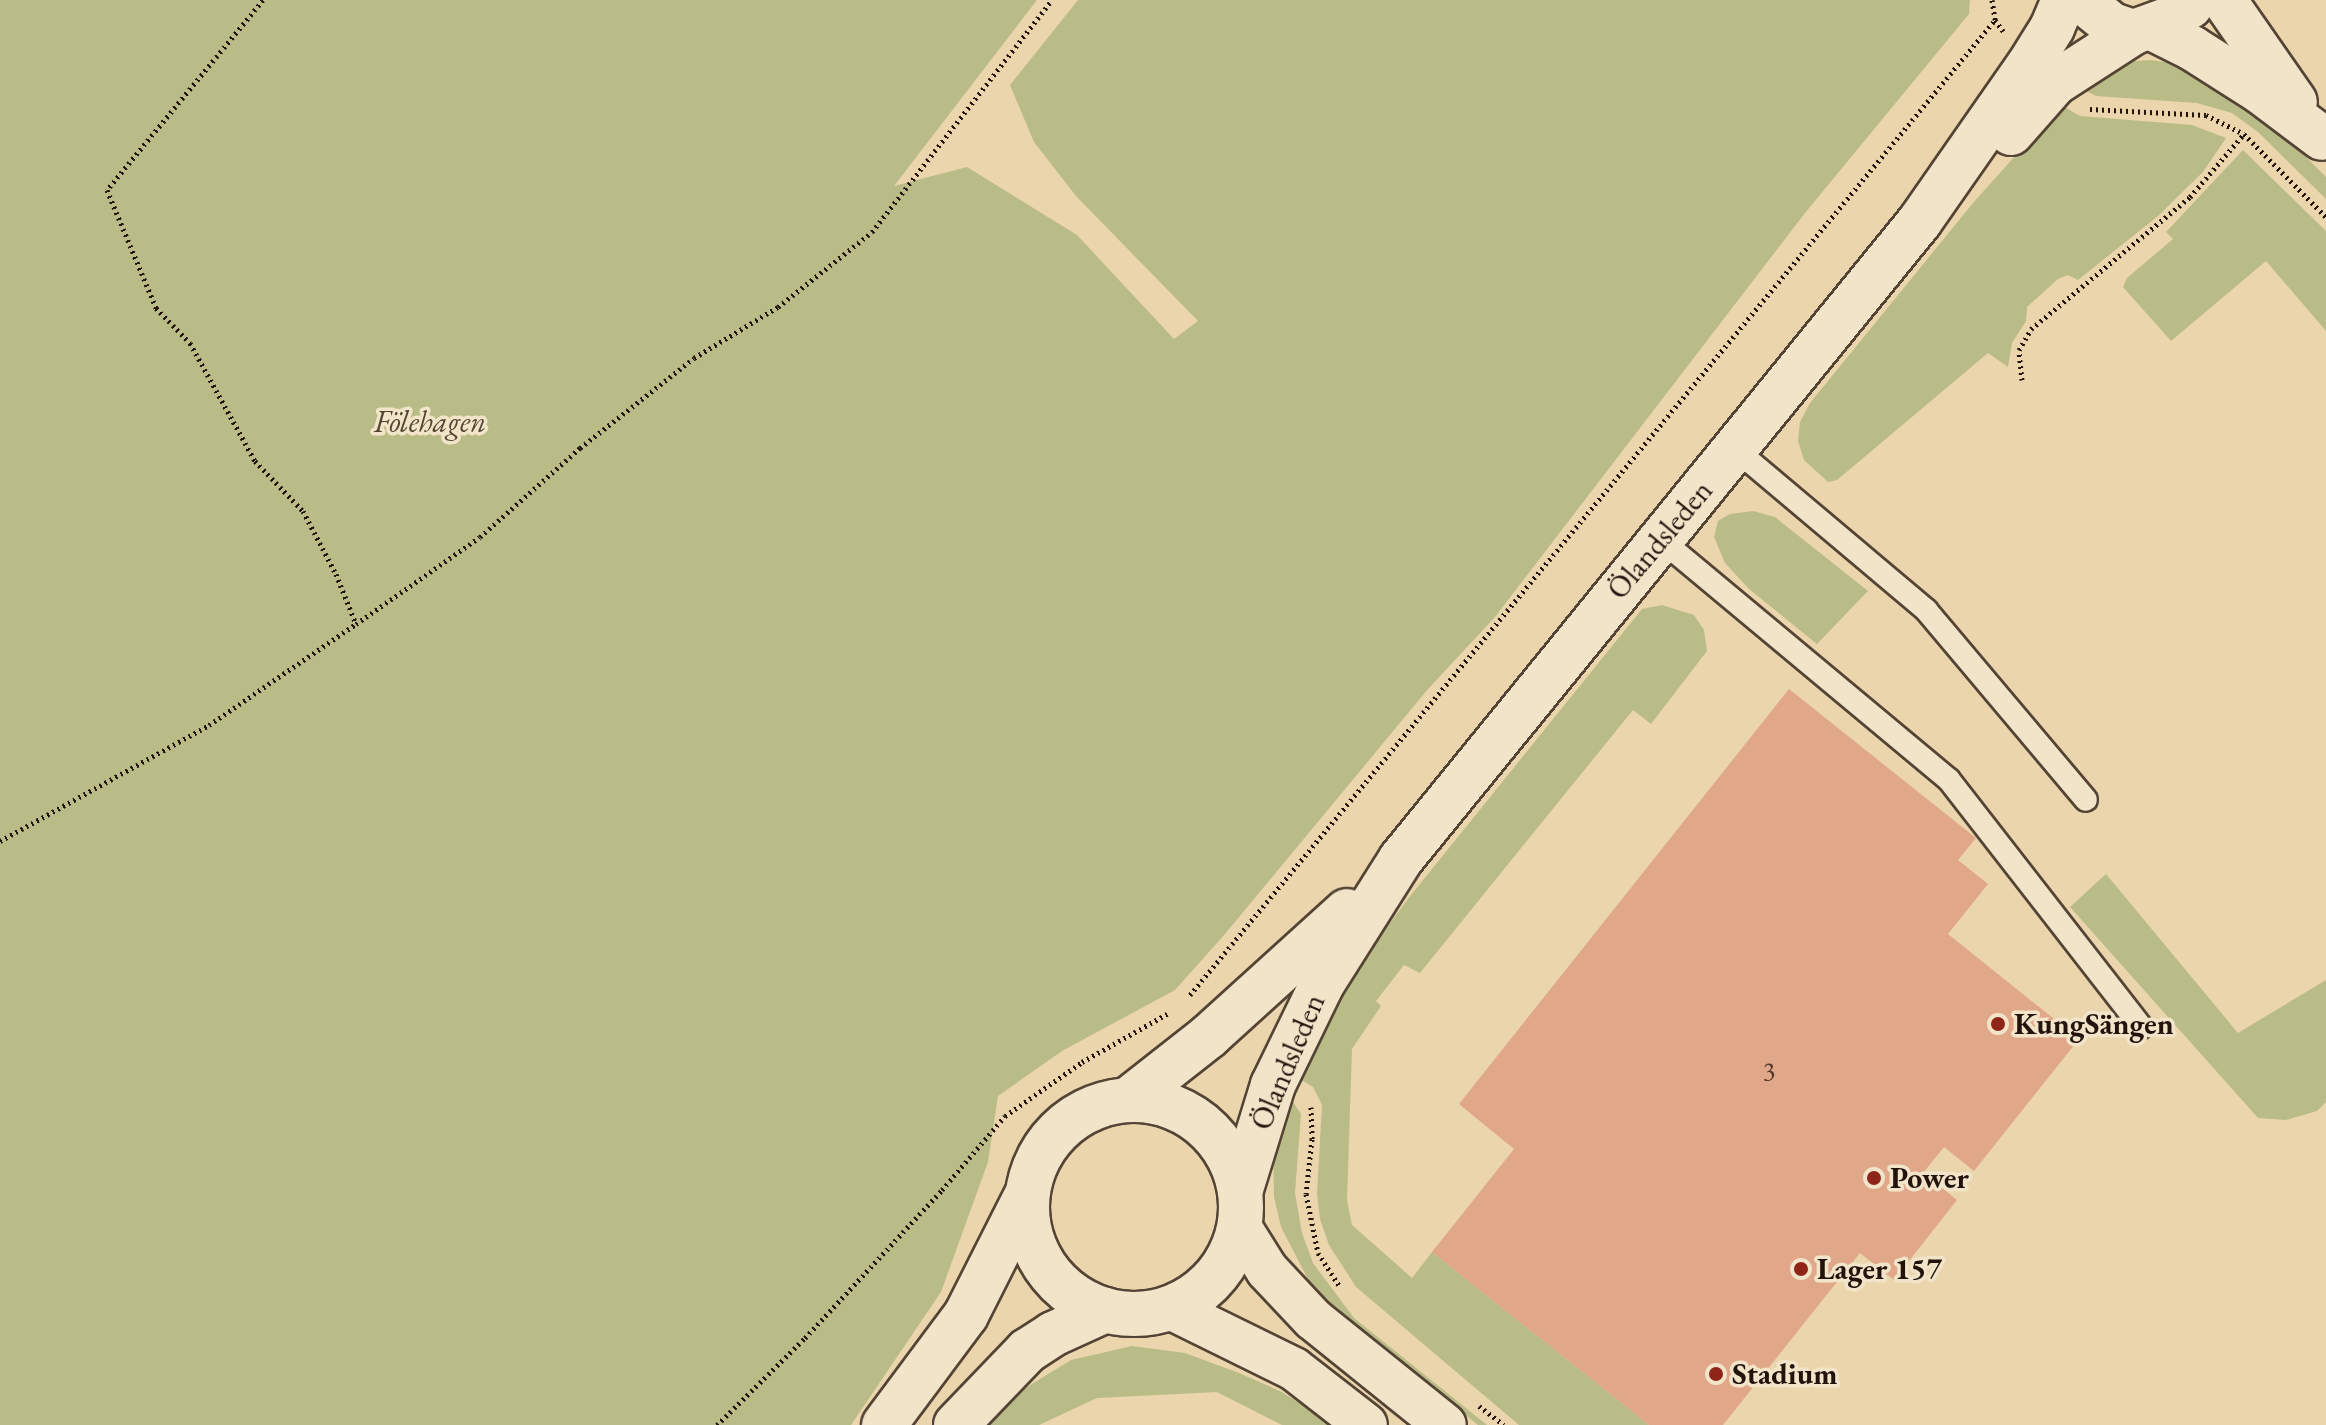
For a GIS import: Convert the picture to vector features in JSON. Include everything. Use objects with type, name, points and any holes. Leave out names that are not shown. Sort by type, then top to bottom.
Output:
[{"type":"main road","name":"Ölandsleden","points":[[2042,74],[2052,28],[2064,0]]},
{"type":"main road","points":[[2081,0],[2112,25],[2143,30],[2192,48],[2238,77],[2324,140]]},
{"type":"main road","name":"Ölandsleden","points":[[884,1425],[966,1315],[1027,1194],[1038,1159],[1061,1128],[1092,1108],[1147,1101],[1232,1056],[1300,958],[1401,859],[2042,74],[2143,30],[2190,6],[2193,0]]},
{"type":"main road","points":[[2224,0],[2324,140]]},
{"type":"main road","name":"Ölandsleden","points":[[1027,1194],[1028,1224],[1037,1254],[1078,1299],[1106,1310],[1135,1314],[1170,1308],[1207,1286],[1229,1258],[1273,1085],[1322,984],[1401,859]]},
{"type":"main road","name":"Ölandsleden","points":[[1147,1101],[1199,1121],[1230,1157],[1240,1208]]},
{"type":"main road","name":"Ölandsleden","points":[[956,1425],[1027,1351],[1053,1334],[1106,1310]]},
{"type":"street","points":[[1240,1208],[1267,1270],[1313,1319],[1456,1411]]},
{"type":"street","points":[[1170,1308],[1294,1369],[1366,1425]]},
{"type":"lane","points":[[1735,449],[1926,610],[2086,800]]},
{"type":"lane","points":[[1660,539],[1949,780],[2141,1027]]},
{"type":"path","points":[[263,0],[107,190],[156,308],[190,343],[255,461],[303,511],[336,574],[356,624]]},
{"type":"path","points":[[0,841],[209,725],[356,624],[480,537],[580,448],[694,358],[778,307],[872,232],[1052,0]]},
{"type":"path","points":[[1992,0],[1995,20],[2042,74],[2091,109],[2206,115],[2244,134],[2326,217]]},
{"type":"path","points":[[717,1425],[805,1338],[942,1190],[1005,1116],[1082,1062],[1179,1007],[1995,20]]},
{"type":"path","points":[[2022,380],[2019,350],[2031,329],[2190,197],[2244,134]]},
{"type":"path","points":[[1273,1085],[1294,1088],[1311,1106],[1312,1139],[1306,1194],[1318,1253],[1343,1291]]},
{"type":"path","points":[[1456,1411],[1504,1425]]},
{"type":"green space","name":"Fölehagen","points":[[0,0],[1037,0],[894,186],[967,167],[1077,235],[1174,339],[1198,321],[1076,196],[1034,142],[1010,85],[1078,0],[1970,0],[1969,14],[1805,213],[1495,617],[1428,689],[1225,934],[1175,990],[1062,1051],[998,1096],[988,1162],[941,1292],[851,1425],[0,1425]]},
{"type":"green space","points":[[2150,60],[2181,64],[2262,113],[2326,177],[2326,199],[2258,132],[2232,113],[2197,103],[2096,96],[2081,88],[2125,62]]},
{"type":"green space","points":[[2061,105],[2080,116],[2192,125],[2226,138],[2203,172],[2158,216],[2078,280],[2068,275],[2058,279],[2027,307],[2026,321],[2012,343],[2008,367],[1988,353],[1837,480],[1828,482],[1804,460],[1798,441],[1800,422],[1810,403],[1973,203]]},
{"type":"green space","points":[[2243,150],[2326,231],[2326,331],[2266,261],[2171,341],[2123,287],[2127,278],[2173,239],[2166,232]]},
{"type":"green space","points":[[1753,511],[1775,517],[1868,591],[1817,644],[1749,589],[1725,563],[1714,537],[1718,521],[1730,514]]},
{"type":"green space","points":[[1662,605],[1694,615],[1704,630],[1707,651],[1651,724],[1633,710],[1420,973],[1404,965],[1376,1001],[1381,1006],[1352,1049],[1347,1200],[1352,1225],[1412,1278],[1432,1252],[1649,1425],[1519,1425],[1356,1287],[1329,1245],[1320,1219],[1317,1194],[1322,1105],[1313,1087],[1292,1074],[1324,1011],[1411,895],[1642,609]]},
{"type":"green space","points":[[2106,874],[2238,1033],[2326,980],[2326,1102],[2317,1111],[2286,1120],[2258,1118],[2070,907]]},
{"type":"green space","points":[[1282,1097],[1293,1102],[1301,1114],[1295,1193],[1302,1233],[1313,1263],[1354,1318],[1487,1425],[1478,1425],[1350,1323],[1310,1283],[1281,1227],[1274,1197],[1273,1138]]},
{"type":"green space","points":[[1132,1346],[1185,1353],[1239,1373],[1282,1392],[1333,1425],[1282,1425],[1217,1392],[1097,1398],[1039,1425],[985,1425],[1019,1392],[1071,1360]]},
{"type":"building","points":[[1789,689],[1976,838],[1958,860],[1988,884],[1948,934],[2079,1039],[1974,1171],[1944,1147],[1923,1173],[1957,1200],[1894,1280],[1860,1253],[1723,1425],[1649,1425],[1432,1252],[1514,1149],[1459,1104]]},
{"type":"place","name":"KungSängen","points":[[1998,1024]]},
{"type":"place","name":"Power","points":[[1874,1178]]},
{"type":"place","name":"Lager 157","points":[[1801,1269]]},
{"type":"place","name":"Stadium","points":[[1716,1374]]}]
